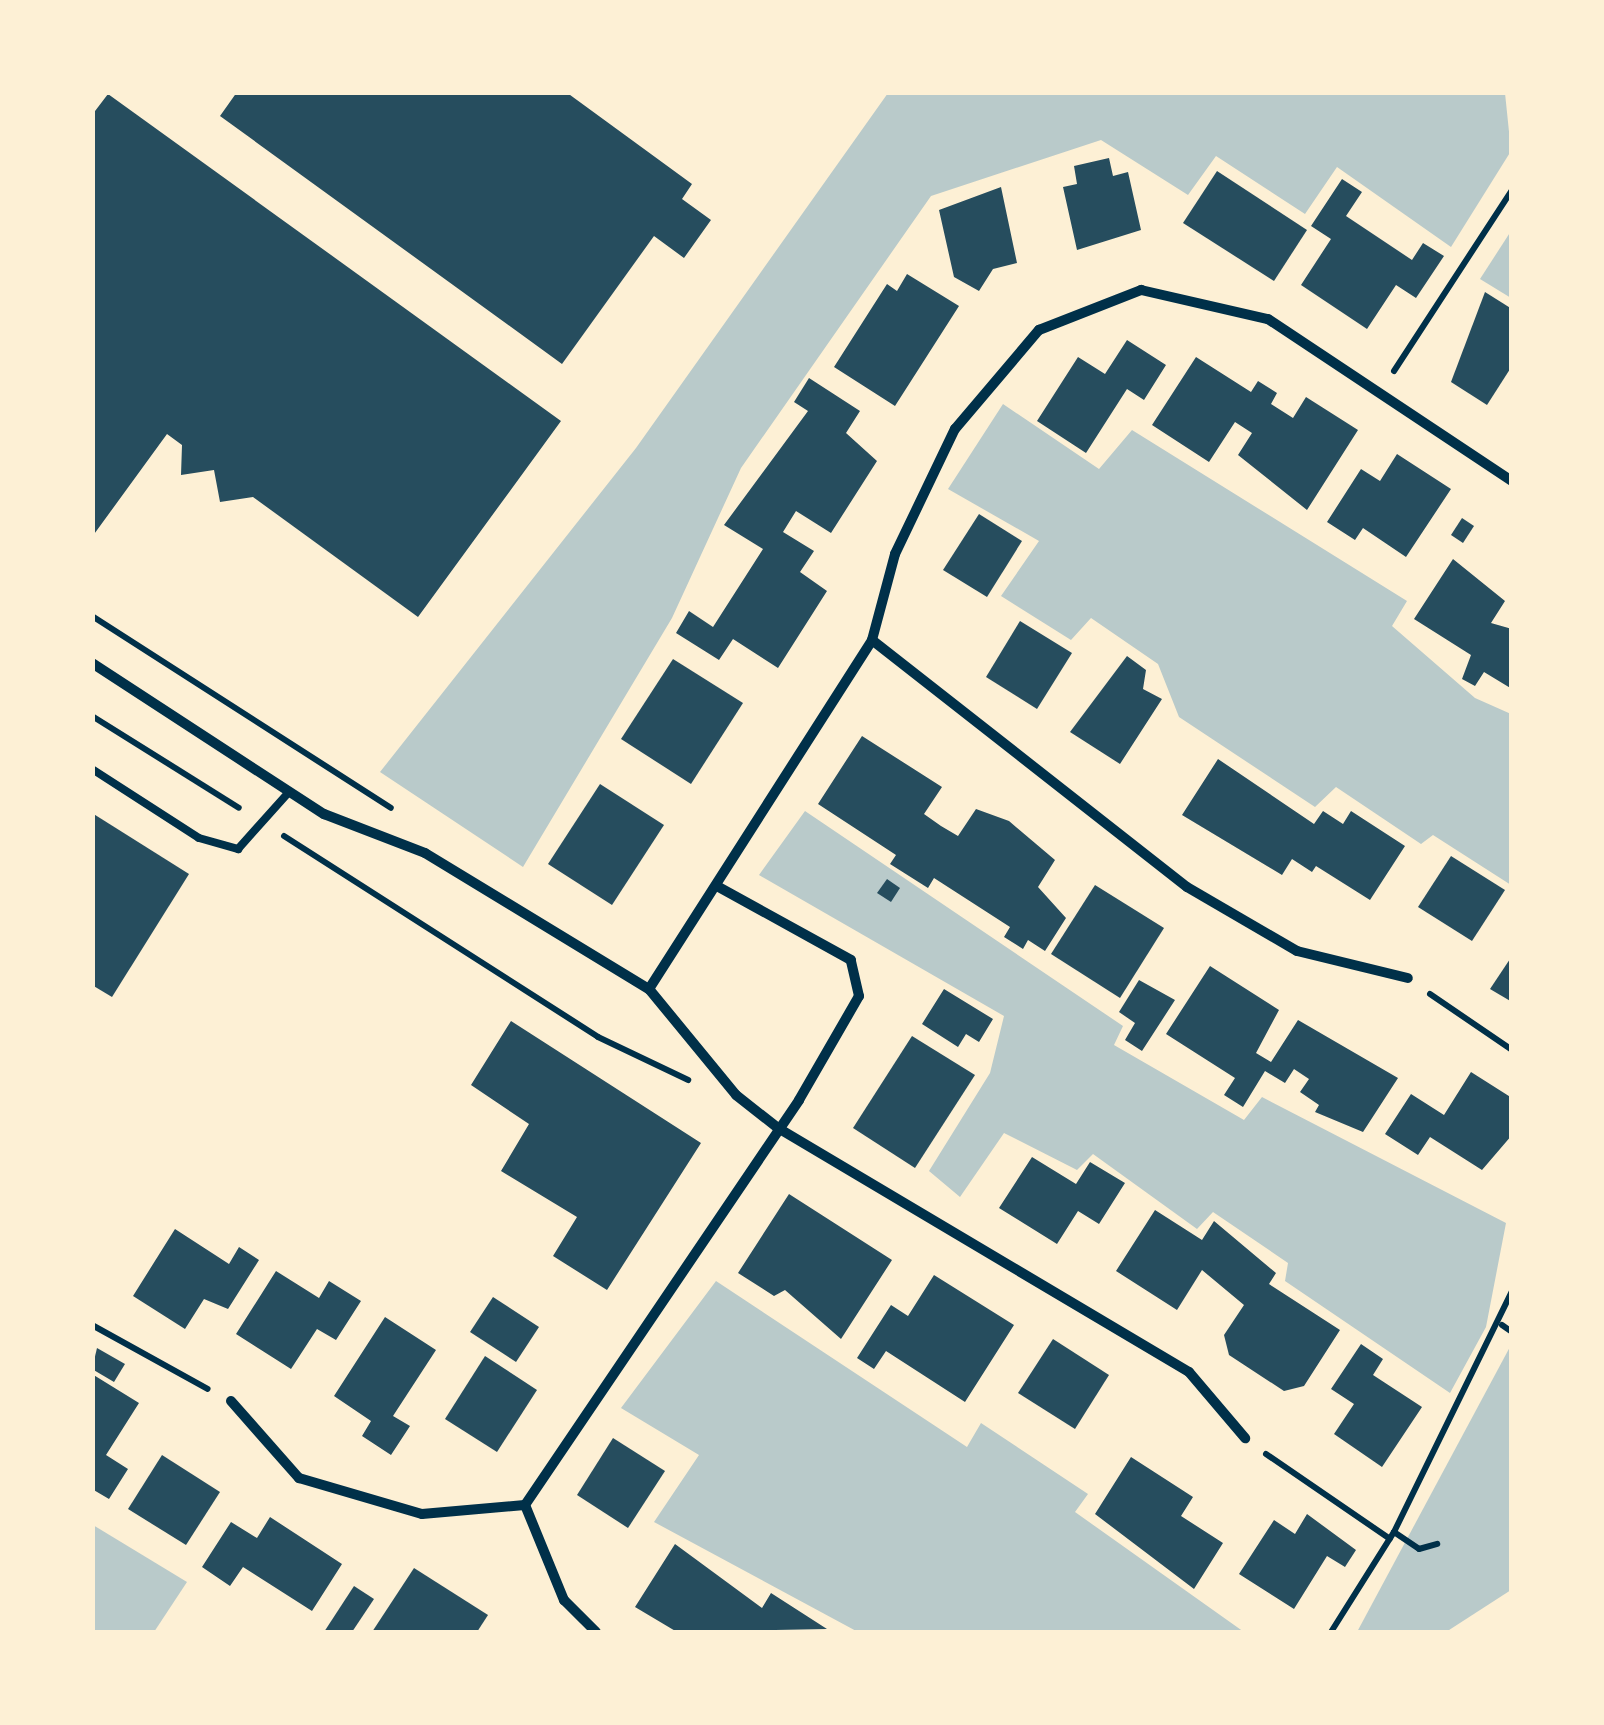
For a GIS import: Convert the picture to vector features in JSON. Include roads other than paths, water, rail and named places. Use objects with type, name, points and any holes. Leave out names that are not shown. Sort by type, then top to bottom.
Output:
[{"type":"street","points":[[649,989],[872,640],[895,554],[955,429],[1039,330],[1141,290],[1268,320],[1512,480]]},
{"type":"street","points":[[872,640],[1186,887],[1297,950],[1408,978]]},
{"type":"street","points":[[92,663],[290,792],[424,853],[649,989],[736,1095],[778,1128],[1189,1372],[1245,1438]]},
{"type":"street","points":[[525,1504],[778,1128],[859,996],[851,960],[717,886]]},
{"type":"street","points":[[231,1401],[299,1478],[422,1514],[525,1504]]},
{"type":"street","points":[[525,1504],[564,1600],[596,1632]]},
{"type":"lane","points":[[92,769],[199,838],[238,849],[266,825],[290,792]]}]
